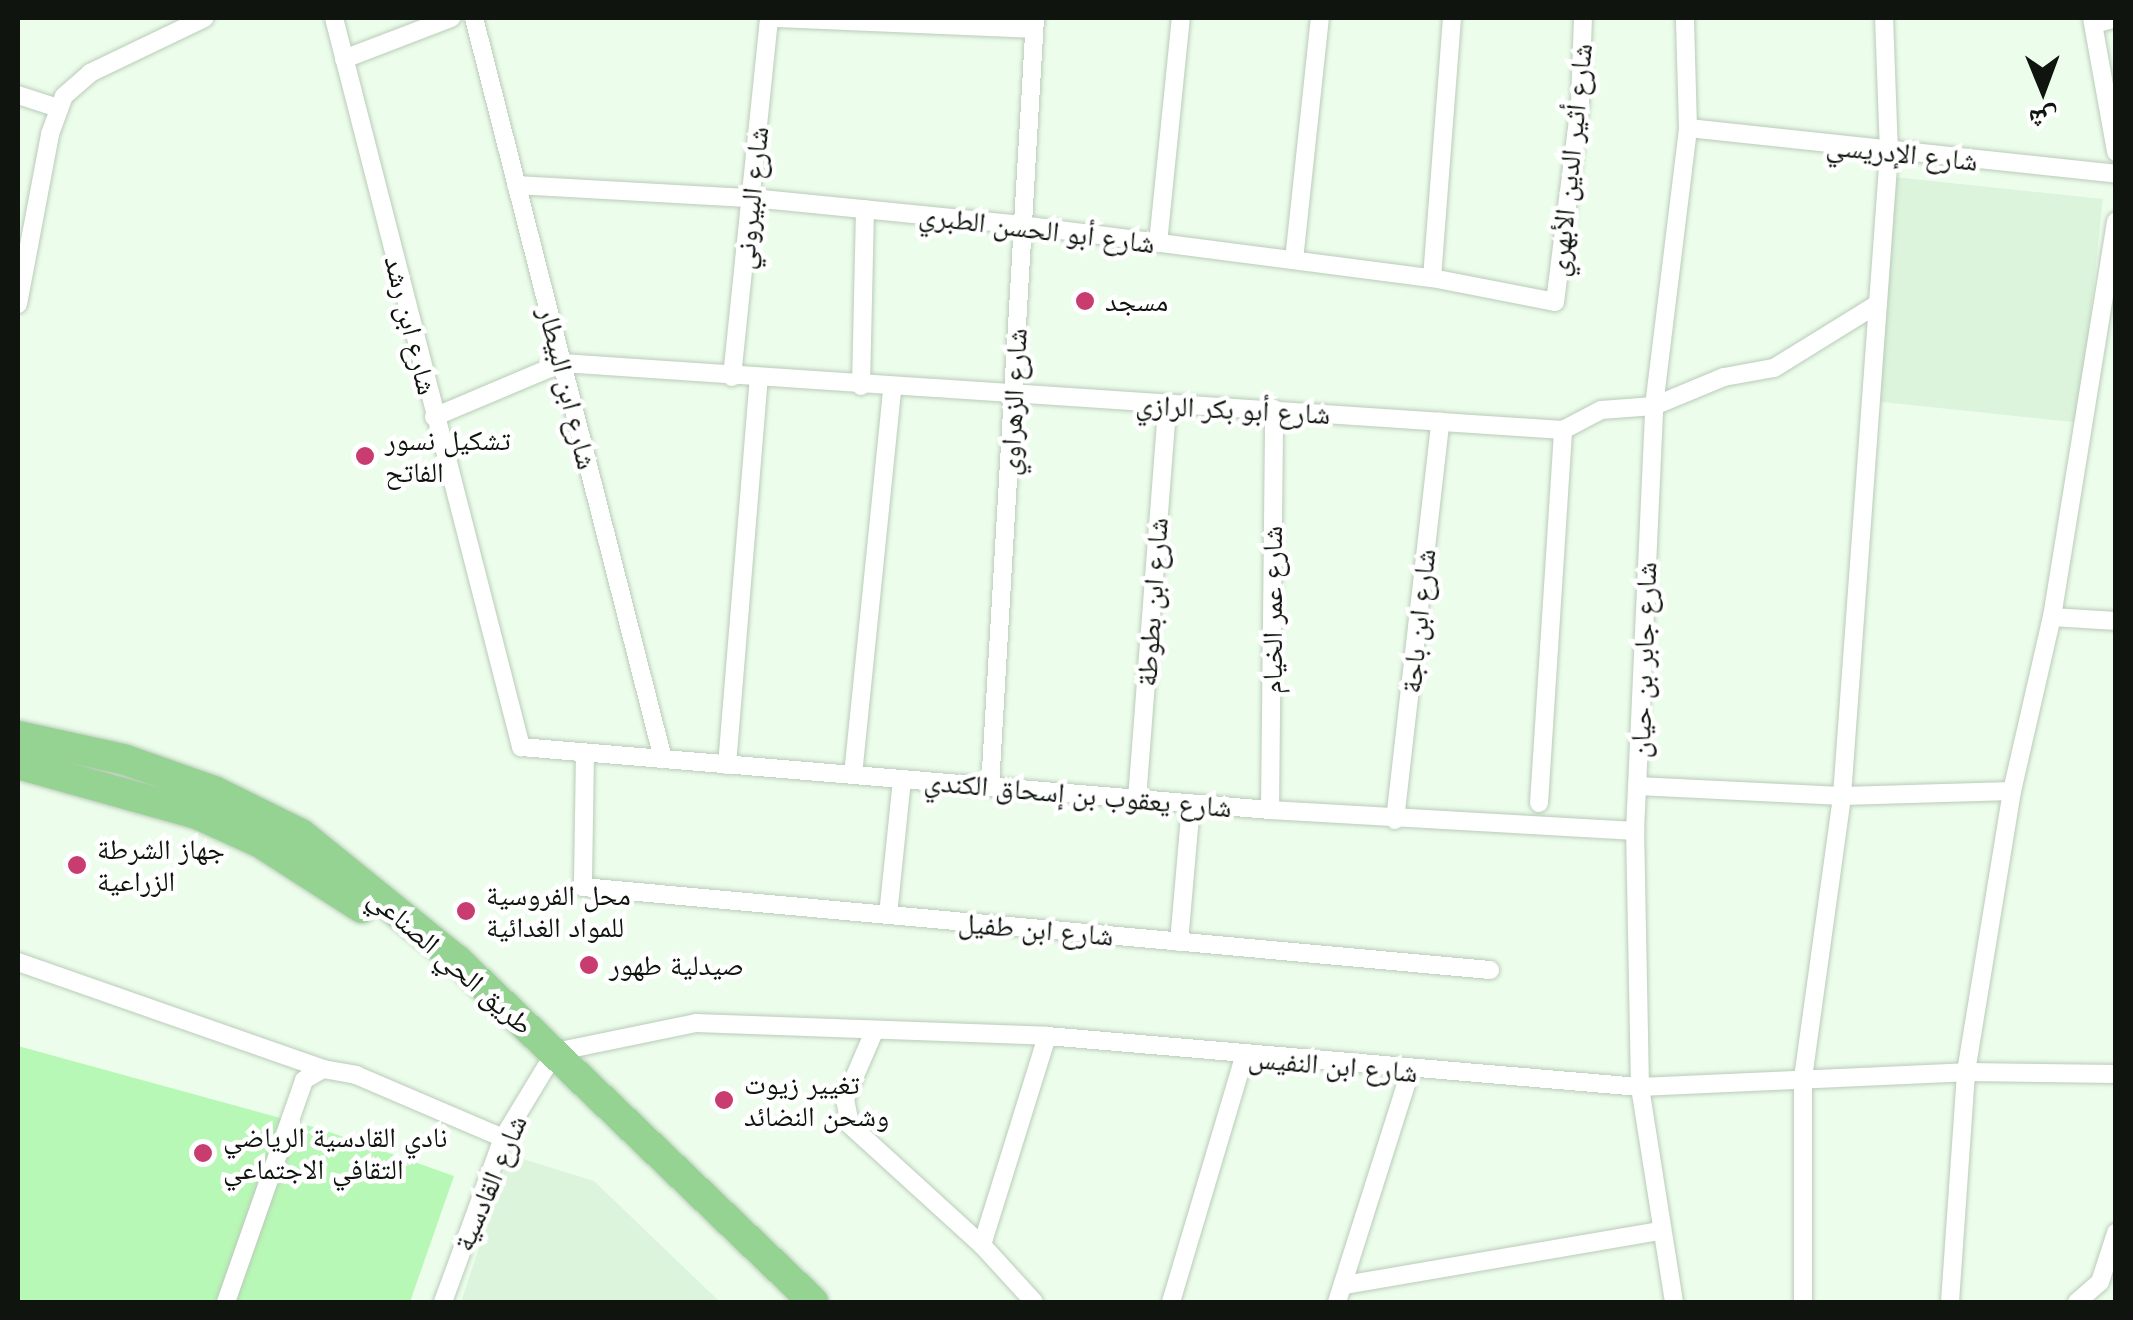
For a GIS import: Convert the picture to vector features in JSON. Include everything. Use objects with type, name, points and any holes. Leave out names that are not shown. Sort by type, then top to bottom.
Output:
[{"type":"highway","name":"طريق الحي الصناعي","points":[[18,736],[124,759],[214,791],[301,834],[458,962],[789,1302]]},
{"type":"highway","name":"طريق الحي الصناعي","points":[[18,764],[148,795],[258,842],[374,916],[550,1060],[813,1302]]},
{"type":"street","points":[[18,304],[58,108],[90,73],[205,18]]},
{"type":"street","name":"شارع ابن رشد","points":[[334,18],[521,748]]},
{"type":"street","points":[[344,59],[451,18]]},
{"type":"street","name":"شارع ابن البيطار","points":[[474,18],[662,759]]},
{"type":"street","points":[[772,18],[1034,23]]},
{"type":"street","name":"شارع البيروني","points":[[732,378],[772,18]]},
{"type":"street","points":[[1158,243],[1181,18]]},
{"type":"street","points":[[1294,260],[1320,18]]},
{"type":"street","points":[[1432,278],[1452,18]]},
{"type":"street","name":"شارع أثير الدين الأبهري","points":[[1556,302],[1580,103],[1584,18]]},
{"type":"street","name":"شارع جابر بن حيان","points":[[1674,1302],[1640,1088],[1636,831],[1654,406],[1688,128],[1686,18]]},
{"type":"street","points":[[1803,1302],[1802,1078],[1842,796],[1889,152],[1884,18]]},
{"type":"street","points":[[2116,18],[2093,21],[2116,152]]},
{"type":"street","name":"شارع الزهراوي","points":[[990,787],[1016,395],[1034,23]]},
{"type":"street","points":[[18,94],[58,108]]},
{"type":"street","name":"شارع الإدريسي","points":[[1688,128],[2116,174]]},
{"type":"street","name":"شارع أبو الحسن الطبري","points":[[516,185],[752,198],[1022,225],[1432,278],[1556,302]]},
{"type":"street","points":[[861,386],[865,209]]},
{"type":"street","points":[[1950,1302],[1966,1072],[2012,791],[2052,617],[2116,221]]},
{"type":"street","name":"شارع أبو بكر الرازي","points":[[562,362],[732,378],[1563,430],[1601,410],[1654,406],[1724,377],[1774,368],[1876,305]]},
{"type":"street","points":[[434,417],[562,362]]},
{"type":"street","points":[[727,765],[759,379]]},
{"type":"street","points":[[854,776],[892,388]]},
{"type":"street","name":"شارع ابن بطوطة","points":[[1137,800],[1167,405]]},
{"type":"street","name":"شارع عمر الخيام","points":[[1270,810],[1274,410]]},
{"type":"street","name":"شارع ابن باجة","points":[[1396,818],[1440,422]]},
{"type":"street","points":[[1540,804],[1563,430]]},
{"type":"street","points":[[2052,617],[2116,621]]},
{"type":"street","name":"شارع يعقوب بن إسحاق الكندي","points":[[521,748],[1270,810],[1636,831]]},
{"type":"street","name":"شارع ابن طفيل","points":[[585,753],[583,887],[1490,970]]},
{"type":"street","points":[[888,915],[902,780]]},
{"type":"street","points":[[1637,786],[1842,796],[2012,791]]},
{"type":"street","points":[[1180,942],[1191,804]]},
{"type":"street","points":[[18,962],[322,1070],[356,1075],[503,1138]]},
{"type":"street","name":"شارع ابن النفيس","points":[[550,1060],[696,1023],[873,1034],[1047,1036],[1410,1072],[1640,1088],[1966,1072],[2116,1074]]},
{"type":"street","points":[[873,1034],[845,1099],[850,1126],[982,1245],[1034,1302]]},
{"type":"street","points":[[982,1245],[1047,1036]]},
{"type":"street","points":[[1172,1302],[1244,1057]]},
{"type":"street","name":"شارع القادسية","points":[[442,1302],[503,1138],[550,1060]]},
{"type":"street","points":[[226,1302],[294,1097],[304,1080],[322,1070]]},
{"type":"street","points":[[1410,1072],[1341,1294],[1661,1231]]},
{"type":"street","points":[[2077,1302],[2100,1282],[2116,1233]]},
{"type":"shaded area","points":[[1894,177],[2103,199],[2079,423],[1870,401]]},
{"type":"shaded area","points":[[510,1155],[594,1181],[720,1302],[461,1302]]},
{"type":"green space","name":"نادي القادسية الرياضي التقافي الاجتماعي","points":[[18,1046],[324,1130],[454,1176],[410,1302],[18,1302]]},
{"type":"place","name":"مسجد","points":[[1085,301]]},
{"type":"place","name":"تشكيل نسور الفاتح","points":[[365,456]]},
{"type":"place","name":"جهاز الشرطة الزراعية","points":[[77,865]]},
{"type":"place","name":"محل الفروسية للمواد الغدائية","points":[[466,911]]},
{"type":"place","name":"صيدلية طهور","points":[[589,965]]},
{"type":"place","name":"تغيير زيوت وشحن النضائد","points":[[724,1100]]},
{"type":"place","name":"نادي القادسية الرياضي التقافي الاجتماعي","points":[[203,1153]]}]
